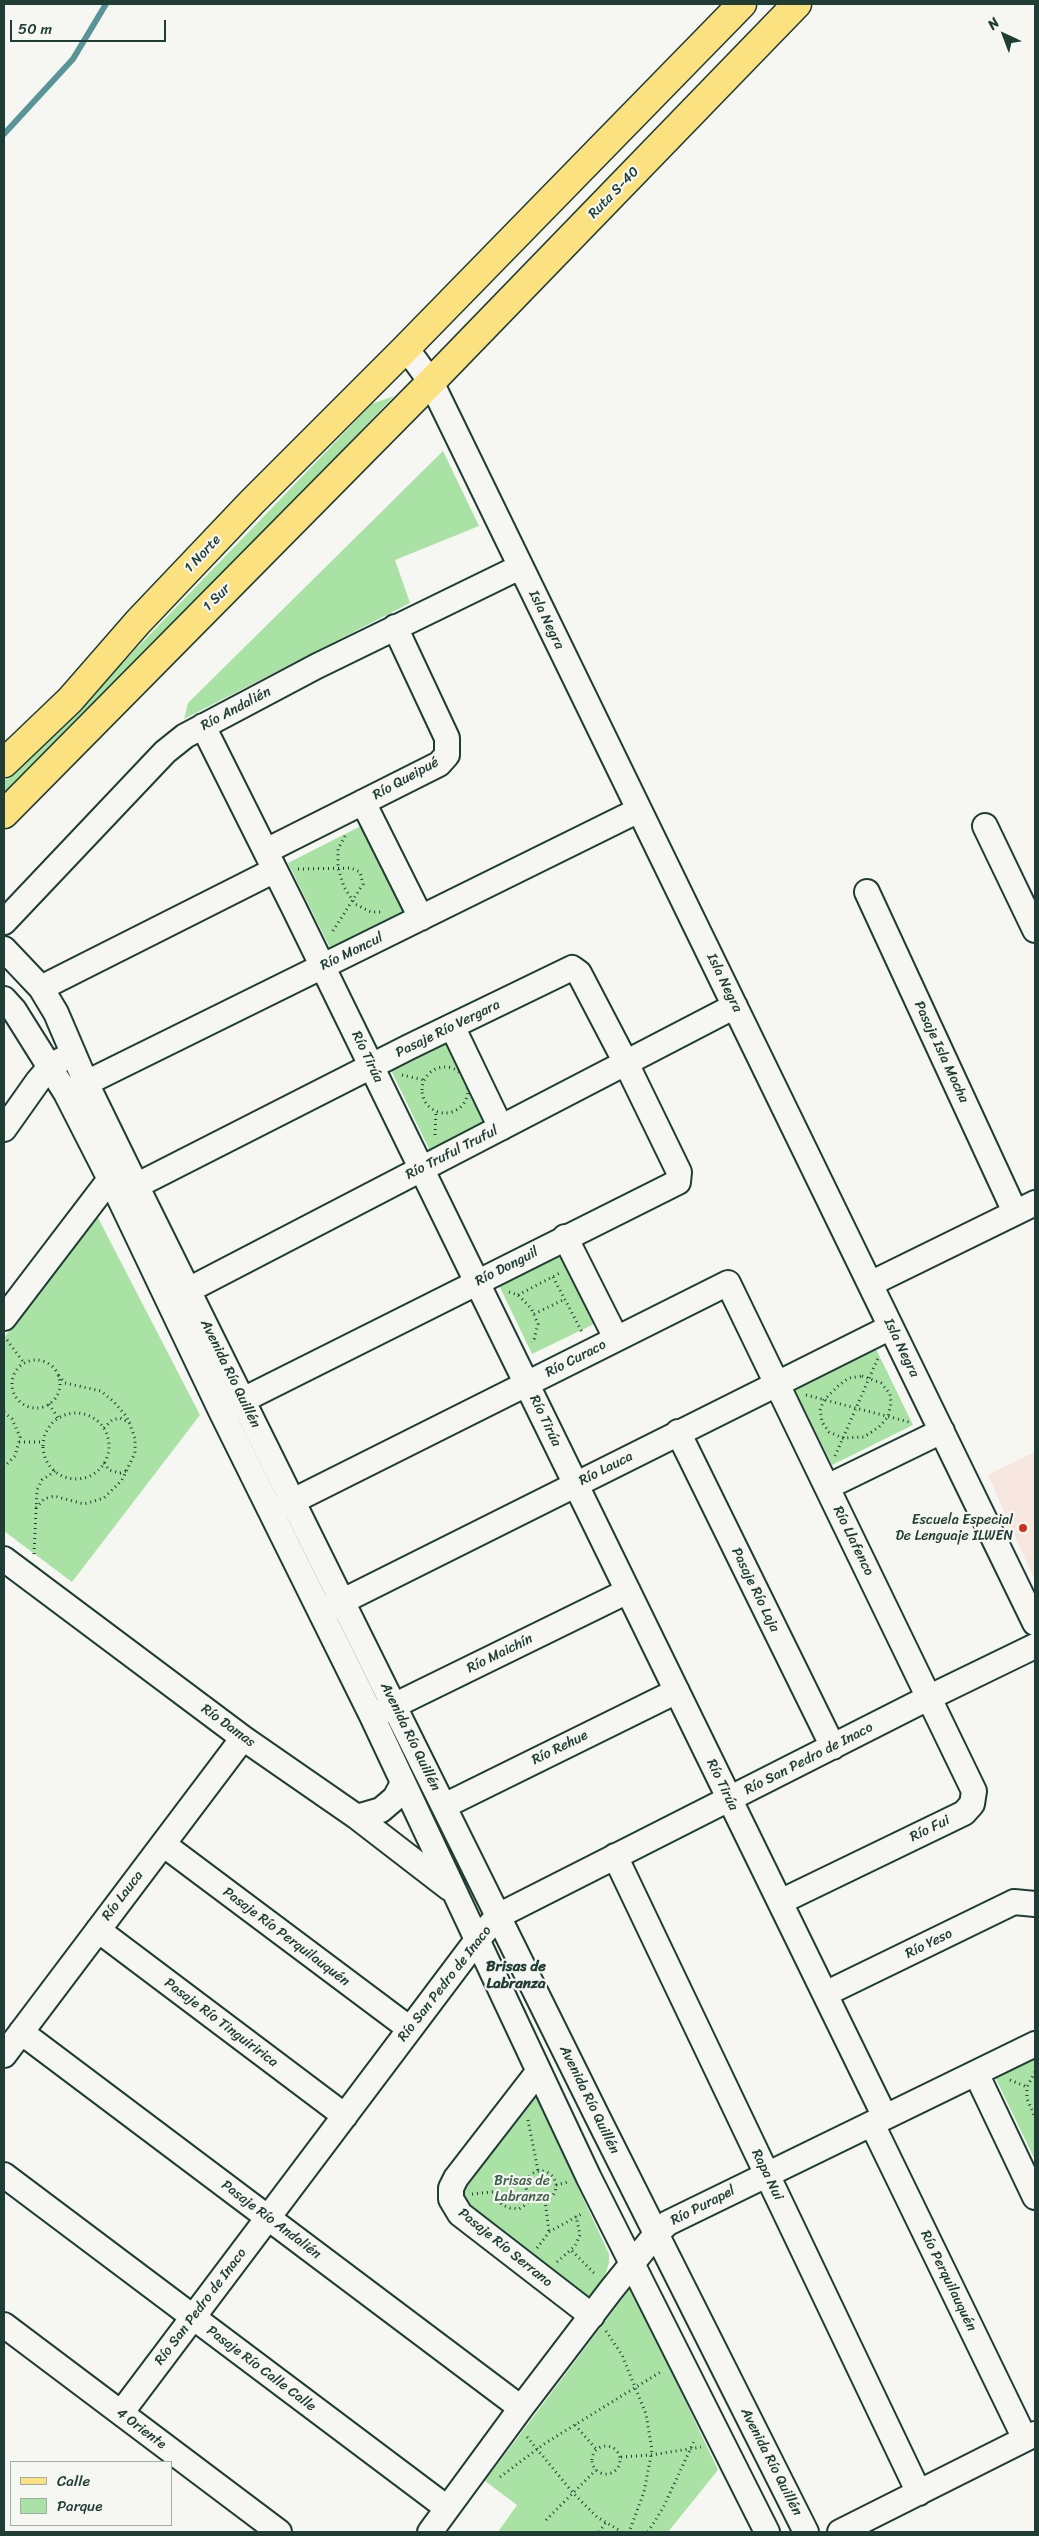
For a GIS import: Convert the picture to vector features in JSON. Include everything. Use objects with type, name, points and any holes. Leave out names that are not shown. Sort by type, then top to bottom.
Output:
[{"type":"main road","points":[[406,348],[742,4]]},
{"type":"main road","name":"Ruta S-40","points":[[431,382],[798,4]]},
{"type":"main road","name":"1 Norte","points":[[4,763],[70,700],[138,622],[252,502],[406,348]]},
{"type":"main road","name":"1 Sur","points":[[4,814],[431,382]]},
{"type":"street","name":"Isla Negra","points":[[406,348],[431,382],[1035,1623]]},
{"type":"street","name":"Río Andalién","points":[[4,922],[165,752],[184,736],[395,627],[520,567]]},
{"type":"street","name":"Río Queipué","points":[[41,988],[271,860],[336,816],[439,764],[446,755],[447,738],[395,627]]},
{"type":"street","name":"Río Tirúa","points":[[203,726],[271,860],[677,1691],[728,1800],[825,1994],[878,2121]]},
{"type":"street","points":[[363,802],[421,918]]},
{"type":"street","name":"Río Moncul","points":[[76,1088],[320,961],[421,918],[639,810]]},
{"type":"street","points":[[985,826],[1035,930]]},
{"type":"street","name":"Pasaje Isla Mocha","points":[[867,892],[1025,1208]]},
{"type":"street","name":"Avenida Río Quillén","points":[[4,949],[41,988],[56,1013],[74,1052],[76,1088],[179,1296],[243,1400],[656,2234],[806,2532]]},
{"type":"street","name":"Pasaje Río Vergara","points":[[123,1182],[371,1066],[572,968],[579,973],[626,1063]]},
{"type":"street","name":"Avenida Río Quillén","points":[[4,999],[14,1010],[50,1067],[76,1088]]},
{"type":"street","name":"Río Truful Truful","points":[[179,1296],[735,1006]]},
{"type":"street","points":[[452,1026],[501,1128]]},
{"type":"street","points":[[4,1129],[50,1067],[74,1052]]},
{"type":"street","name":"Río Donguil","points":[[221,1411],[678,1182],[679,1172],[626,1063]]},
{"type":"street","points":[[4,1318],[123,1182]]},
{"type":"street","points":[[870,1284],[1025,1208]]},
{"type":"street","points":[[565,1238],[616,1338]]},
{"type":"street","name":"Río Curaco","points":[[271,1512],[728,1283],[778,1386]]},
{"type":"street","name":"Avenida Río Quillén","points":[[179,1296],[221,1411],[372,1716],[452,1891],[477,1940],[601,2204],[682,2360],[767,2532]]},
{"type":"street","name":"Río Lauca","points":[[321,1612],[678,1432],[778,1386],[891,1327]]},
{"type":"street","name":"Río Llafenco","points":[[778,1386],[928,1698]]},
{"type":"street","name":"Pasaje Río Laja","points":[[678,1432],[832,1747]]},
{"type":"street","points":[[826,1484],[942,1432]]},
{"type":"street","name":"Río Damas","points":[[4,1559],[243,1738],[357,1817],[452,1891]]},
{"type":"street","name":"Río Maichín","points":[[372,1716],[628,1591]]},
{"type":"street","name":"Río San Pedro de Inaco","points":[[121,2413],[477,1940],[498,1916],[928,1698],[1035,1646]]},
{"type":"street","name":"Río Rehue","points":[[444,1806],[677,1691]]},
{"type":"street","name":"Río Fui","points":[[780,1902],[969,1809],[974,1798],[974,1791],[928,1698]]},
{"type":"street","name":"Río Lauca","points":[[4,2055],[243,1738]]},
{"type":"street","points":[[357,1817],[381,1810],[395,1798],[403,1783]]},
{"type":"street","name":"Pasaje Río Perquilauquén","points":[[163,1844],[410,2029]]},
{"type":"street","name":"Rapa Nui","points":[[615,1856],[919,2493]]},
{"type":"street","name":"Río Yeso","points":[[825,1994],[1014,1902],[1035,1904]]},
{"type":"street","name":"Pasaje Río Tinguiririca","points":[[98,1930],[345,2116]]},
{"type":"street","name":"Pasaje Río Andalién","points":[[21,2032],[268,2218],[517,2413]]},
{"type":"street","name":"Río Purapel","points":[[430,2532],[517,2413],[611,2290],[656,2234],[668,2223],[1035,2044]]},
{"type":"street","name":"Pasaje Río Serrano","points":[[538,2072],[456,2178],[451,2196],[454,2206],[460,2214],[528,2261],[592,2316]]},
{"type":"street","points":[[976,2073],[1033,2188]]},
{"type":"street","name":"Río Perquilauquén","points":[[878,2121],[1030,2436]]},
{"type":"street","name":"Pasaje Río Calle Calle","points":[[7,2186],[193,2318],[447,2508]]},
{"type":"street","name":"4 Oriente","points":[[4,2325],[279,2532]]},
{"type":"street","points":[[840,2532],[1030,2436]]},
{"type":"path","points":[[336,816],[346,832],[338,849],[338,868],[344,887],[352,900],[371,912],[386,912],[395,930]]},
{"type":"path","points":[[271,860],[351,868],[360,872],[363,884],[352,900],[320,961]]},
{"type":"path","points":[[441,1067],[456,1070],[466,1082],[467,1097],[458,1110],[443,1113],[436,1112],[425,1102],[422,1095],[424,1080],[434,1070],[441,1067]]},
{"type":"path","points":[[435,1135],[436,1112]]},
{"type":"path","points":[[518,1295],[578,1264]]},
{"type":"path","points":[[553,1277],[592,1351]]},
{"type":"path","points":[[534,1314],[565,1299]]},
{"type":"path","points":[[826,1484],[843,1438],[891,1327]]},
{"type":"path","points":[[4,1335],[24,1364]]},
{"type":"path","points":[[36,1508],[44,1499],[54,1496],[84,1504],[104,1498],[122,1480],[135,1453],[135,1438],[130,1422],[114,1402],[101,1391],[73,1387],[66,1383],[48,1363],[40,1360],[24,1364],[14,1374],[13,1389],[16,1396],[27,1406],[42,1407],[49,1404],[58,1391],[58,1375]]},
{"type":"path","points":[[869,1377],[881,1383],[890,1394],[891,1403],[888,1417],[879,1427],[864,1437],[843,1438],[829,1432],[822,1422],[820,1410],[824,1400],[849,1378],[869,1377]]},
{"type":"path","points":[[778,1386],[942,1432]]},
{"type":"path","points":[[49,1404],[58,1418]]},
{"type":"path","points":[[4,1412],[17,1427],[19,1442],[15,1456],[4,1467]]},
{"type":"path","points":[[68,1414],[88,1415],[104,1428],[109,1448],[104,1463],[92,1475],[81,1479],[70,1479],[55,1471],[45,1458],[44,1442],[50,1426],[58,1418],[68,1414]]},
{"type":"path","points":[[104,1428],[112,1420],[120,1418],[130,1422]]},
{"type":"path","points":[[19,1442],[44,1442]]},
{"type":"path","points":[[104,1463],[109,1470],[120,1473],[127,1470]]},
{"type":"path","points":[[32,1580],[37,1490],[42,1480],[55,1471]]},
{"type":"path","points":[[1035,2072],[1027,2087],[1027,2099],[1035,2117]]},
{"type":"path","points":[[528,2117],[538,2171]]},
{"type":"path","points":[[538,2171],[552,2175],[556,2185],[553,2195],[545,2200],[531,2197],[526,2184],[530,2176],[538,2171]]},
{"type":"path","points":[[451,2196],[493,2192],[502,2205],[510,2208],[519,2208],[527,2204],[531,2197]]},
{"type":"path","points":[[545,2200],[549,2232]]},
{"type":"path","points":[[576,2216],[580,2235],[572,2251],[559,2262],[547,2264],[528,2261],[549,2232],[576,2216],[601,2204]]},
{"type":"path","points":[[572,2251],[611,2290]]},
{"type":"path","points":[[592,2316],[608,2333],[622,2355],[646,2414],[651,2455],[644,2492],[629,2532]]},
{"type":"path","points":[[499,2478],[575,2424],[635,2386],[682,2360]]},
{"type":"path","points":[[648,2532],[663,2508],[708,2412]]},
{"type":"path","points":[[517,2413],[536,2450],[574,2494],[597,2517],[622,2532]]},
{"type":"path","points":[[575,2424],[597,2450]]},
{"type":"path","points":[[621,2457],[651,2455],[724,2444]]},
{"type":"path","points":[[611,2446],[621,2457],[619,2467],[612,2473],[603,2474],[596,2470],[592,2457],[597,2450],[611,2446]]},
{"type":"path","points":[[546,2520],[596,2470]]},
{"type":"path","points":[[598,2532],[606,2522]]},
{"type":"shaded area","name":"Escuela Especial De Lenguaje ILWEN","points":[[1035,1452],[1035,1581],[988,1475]]},
{"type":"green space","points":[[394,396],[4,802],[4,781],[54,734],[372,404]]},
{"type":"green space","points":[[443,451],[479,526],[395,560],[410,603],[184,719],[188,703]]},
{"type":"green space","points":[[361,826],[407,916],[333,954],[288,863]]},
{"type":"green space","points":[[446,1036],[485,1124],[432,1155],[388,1064]]},
{"type":"green space","points":[[96,1214],[200,1415],[72,1582],[4,1531],[4,1338]]},
{"type":"green space","points":[[557,1244],[596,1323],[532,1354],[494,1275]]},
{"type":"green space","points":[[876,1349],[913,1425],[832,1465],[795,1390]]},
{"type":"green space","points":[[1035,2057],[1035,2160],[995,2077]]},
{"type":"green space","name":"Brisas de Labranza","points":[[534,2093],[609,2254],[609,2263],[603,2281],[585,2300],[468,2214],[460,2189]]},
{"type":"green space","points":[[631,2287],[718,2470],[668,2532],[498,2532],[517,2505],[485,2481]]},
{"type":"waterway","points":[[4,134],[73,59],[106,4]]},
{"type":"place","name":"Escuela Especial De Lenguaje ILWEN","points":[[1023,1528]]},
{"type":"district","name":"Brisas de Labranza","points":[[516,1976]]}]
